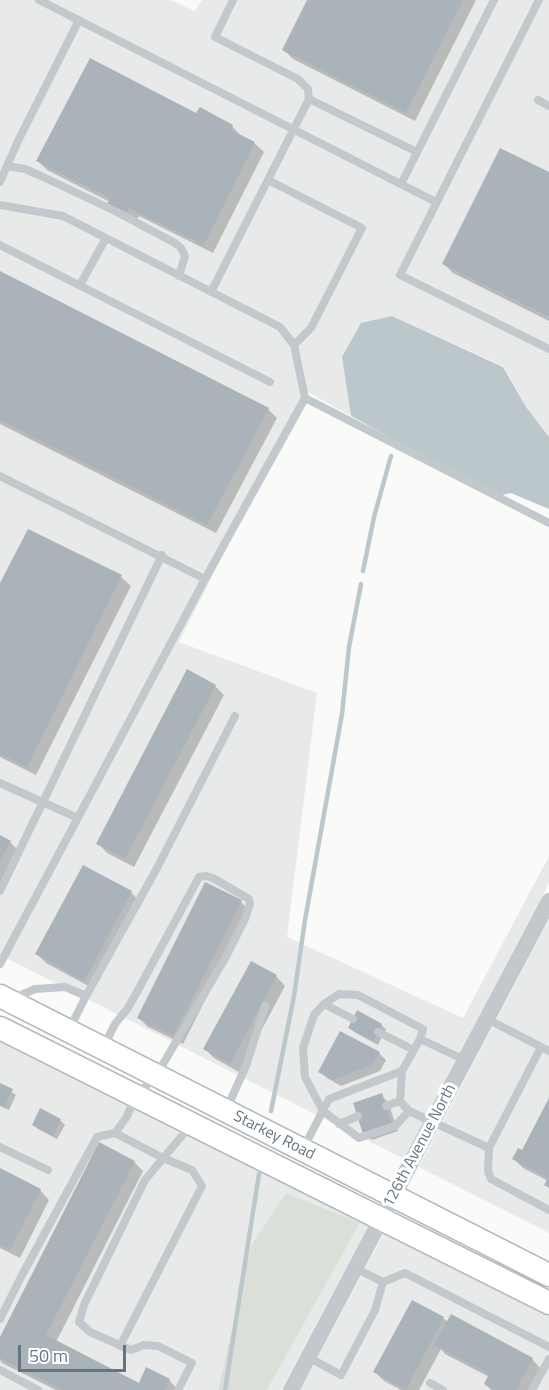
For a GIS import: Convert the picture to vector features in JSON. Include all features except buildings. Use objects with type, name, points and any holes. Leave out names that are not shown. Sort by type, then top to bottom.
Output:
[{"type":"main road","name":"Starkey Road","points":[[4,998],[549,1275]]},
{"type":"main road","name":"Starkey Road","points":[[0,1028],[549,1303]]},
{"type":"street","name":"126th Avenue North","points":[[291,1390],[549,901]]},
{"type":"lane","points":[[39,0],[436,202]]},
{"type":"lane","points":[[211,292],[309,99],[308,89],[298,79],[215,37],[233,0]]},
{"type":"lane","points":[[400,184],[494,0]]},
{"type":"lane","points":[[539,0],[400,275],[549,349]]},
{"type":"lane","points":[[0,182],[79,20]]},
{"type":"lane","points":[[309,99],[417,152]]},
{"type":"lane","points":[[538,100],[549,106]]},
{"type":"lane","points":[[7,166],[41,176],[175,243],[185,256],[178,276]]},
{"type":"lane","points":[[268,180],[362,228],[311,328],[294,345]]},
{"type":"lane","points":[[0,205],[63,216],[280,327],[294,345],[305,398],[0,964]]},
{"type":"lane","points":[[80,285],[106,238]]},
{"type":"lane","points":[[0,245],[270,382]]},
{"type":"lane","points":[[305,398],[549,523]]},
{"type":"lane","points":[[0,476],[206,579]]},
{"type":"lane","points":[[0,891],[162,555]]},
{"type":"lane","points":[[68,1031],[156,870],[234,716]]},
{"type":"lane","points":[[0,783],[78,818]]},
{"type":"lane","points":[[103,1048],[115,1024],[128,1008],[199,877],[213,878],[249,898],[250,904],[245,919],[227,955],[156,1076],[136,1095],[126,1118],[116,1133]]},
{"type":"lane","points":[[4,998],[35,989],[65,987],[86,996]]},
{"type":"lane","points":[[410,1111],[395,1126],[358,1138],[323,1111],[305,1077],[303,1048],[314,1015],[324,1004],[339,994],[358,995],[423,1029],[402,1071],[400,1101],[410,1111],[489,1148]]},
{"type":"lane","points":[[324,1004],[353,1019]]},
{"type":"lane","points":[[226,1111],[246,1066],[265,1006]]},
{"type":"lane","points":[[487,1019],[545,1049],[489,1148],[488,1171],[491,1179],[549,1210]]},
{"type":"lane","points":[[378,1032],[414,1050]]},
{"type":"lane","points":[[420,1038],[465,1060]]},
{"type":"lane","points":[[303,1150],[329,1099],[402,1071]]},
{"type":"lane","points":[[386,1106],[400,1101]]},
{"type":"lane","points":[[339,1124],[358,1116]]},
{"type":"lane","points":[[178,1390],[192,1364],[158,1346],[144,1345],[131,1350],[90,1332],[79,1323],[84,1305],[145,1180],[192,1124]]},
{"type":"lane","points":[[0,1319],[26,1266],[97,1137],[116,1133],[163,1158],[192,1170],[202,1186],[120,1346]]},
{"type":"lane","points":[[0,1147],[48,1170]]},
{"type":"lane","points":[[355,1268],[383,1282],[405,1273],[549,1347]]},
{"type":"lane","points":[[308,1357],[341,1375],[375,1310],[383,1282]]},
{"type":"lane","points":[[532,1390],[549,1359]]},
{"type":"lane","points":[[0,1370],[38,1390]]},
{"type":"lane","points":[[430,1383],[443,1390]]},
{"type":"shaded area","points":[[0,0],[170,0],[195,11],[202,0],[549,0],[549,437],[526,407],[503,366],[392,316],[342,357],[351,416],[306,391],[179,642],[317,693],[287,937],[463,1018],[549,856],[549,883],[404,1159],[0,955]]},
{"type":"shaded area","points":[[392,316],[503,367],[526,407],[549,437],[549,509],[511,493],[497,496],[351,416],[342,357],[361,323]]},
{"type":"shaded area","points":[[549,919],[549,1233],[419,1167]]},
{"type":"shaded area","points":[[0,1037],[371,1221],[281,1390],[267,1390],[360,1223],[250,1248],[218,1390],[0,1390]]},
{"type":"shaded area","points":[[286,1193],[360,1223],[267,1390],[218,1390],[250,1248]]},
{"type":"shaded area","points":[[386,1229],[549,1314],[549,1390],[300,1390]]},
{"type":"waterway","points":[[363,571],[374,517],[391,456]]},
{"type":"waterway","points":[[271,1111],[294,996],[305,920],[342,714],[349,647],[361,584]]},
{"type":"waterway","points":[[225,1390],[259,1174]]}]
